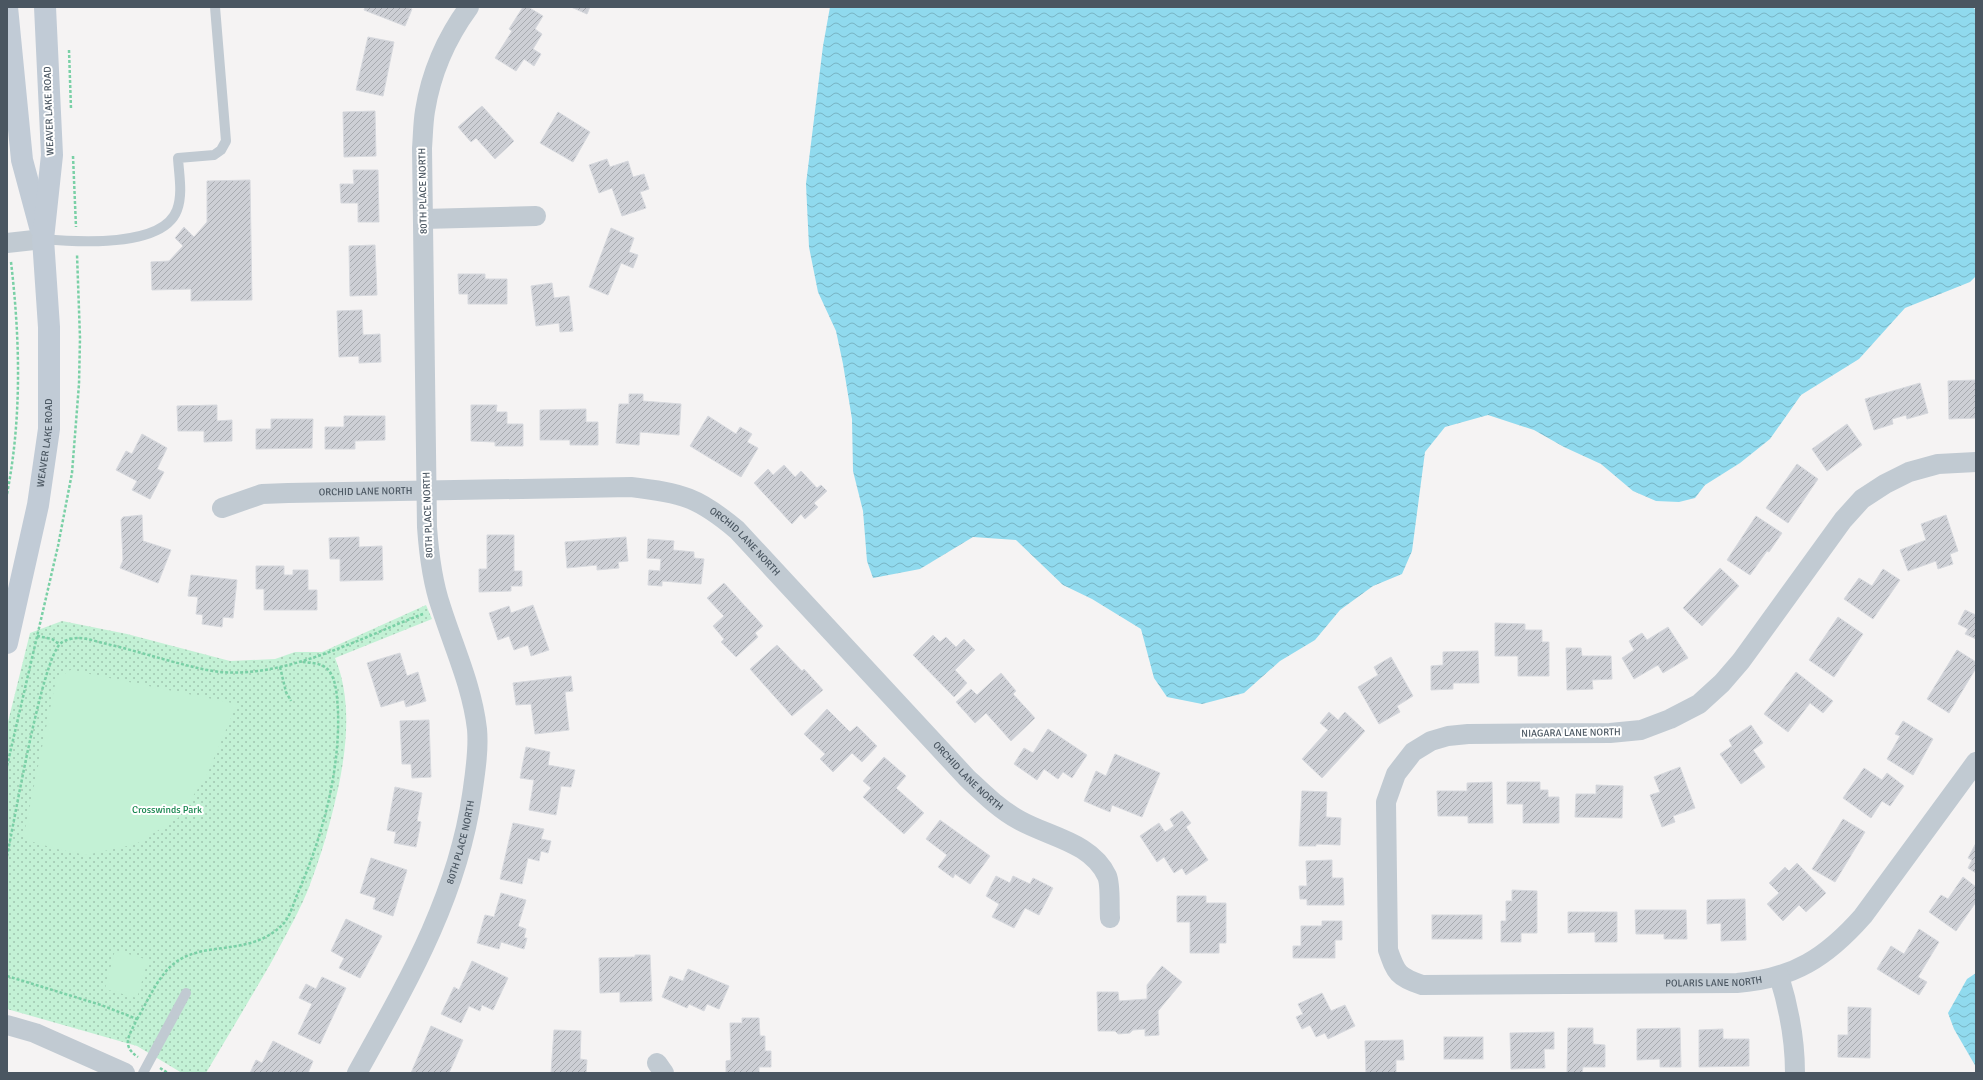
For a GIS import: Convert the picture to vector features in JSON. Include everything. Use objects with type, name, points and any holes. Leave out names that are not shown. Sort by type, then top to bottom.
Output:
[{"type":"main road","name":"WEAVER LAKE ROAD","points":[[7,7],[11,78],[22,160],[43,239]]},
{"type":"main road","name":"WEAVER LAKE ROAD","points":[[7,643],[38,505],[49,429],[49,327],[43,239],[52,155],[45,7]]},
{"type":"street","name":"80TH PLACE NORTH","points":[[357,1073],[415,968],[437,920],[454,876],[468,819],[476,771],[477,730],[470,690],[441,608],[431,573],[426,527],[422,148],[425,111],[437,65],[455,26],[469,7]]},
{"type":"street","points":[[423,218],[536,216]]},
{"type":"street","points":[[8,243],[43,239]]},
{"type":"street","name":"NIAGARA LANE NORTH","points":[[1387,933],[1386,802],[1396,774],[1413,752],[1431,741],[1448,736],[1468,734],[1610,733],[1641,730],[1670,719],[1699,704],[1722,683],[1741,661],[1843,520],[1862,499],[1885,484],[1909,472],[1938,464],[1976,462]]},
{"type":"street","name":"ORCHID LANE NORTH","points":[[222,508],[262,494],[632,487],[670,492],[692,498],[716,512],[737,530],[962,772],[993,802],[1018,820],[1077,846],[1097,858],[1108,877],[1110,918]]},
{"type":"street","name":"POLARIS LANE NORTH","points":[[1387,933],[1388,950],[1395,971],[1408,980],[1422,984],[1737,983],[1758,981],[1779,976],[1798,969],[1821,956],[1844,937],[1863,916],[1976,762]]},
{"type":"street","points":[[1779,976],[1786,998],[1795,1045],[1795,1073]]},
{"type":"street","points":[[7,1025],[35,1033],[125,1073]]},
{"type":"lane","points":[[43,239],[76,242],[152,234],[166,225],[177,212],[181,197],[178,158],[214,155],[221,150],[226,142],[215,7]]},
{"type":"lane","points":[[143,1073],[186,994]]},
{"type":"path","points":[[7,494],[17,416],[18,349],[17,314],[8,243]]},
{"type":"path","points":[[7,856],[31,737],[45,678],[59,644],[63,641],[78,638],[220,672],[250,672],[301,662],[441,608]]},
{"type":"path","points":[[37,636],[52,639],[59,644]]},
{"type":"path","points":[[168,1073],[128,1050],[127,1045],[137,1019],[162,977],[177,962],[198,953],[243,946],[271,934],[282,926],[291,910],[317,842],[331,787],[337,750],[337,699],[331,673],[326,668],[318,664],[301,662]]},
{"type":"path","points":[[280,667],[286,692],[291,701]]},
{"type":"path","points":[[7,976],[95,1003],[137,1019]]},
{"type":"green space","name":"Crosswinds Park","points":[[426,605],[432,619],[335,658],[344,690],[346,706],[344,757],[330,823],[323,846],[308,890],[294,921],[206,1073],[182,1073],[137,1046],[7,1009],[7,726],[30,633],[62,621],[127,634],[230,661],[275,659],[295,652],[322,652]]},
{"type":"green space","points":[[70,670],[237,704],[206,777],[178,818],[136,844],[86,855],[57,849],[23,839],[56,680]]},
{"type":"green space","points":[[115,950],[148,960],[137,998],[105,989]]},
{"type":"water","points":[[830,7],[1972,7],[1976,10],[1976,276],[1970,282],[1905,308],[1859,359],[1801,395],[1770,439],[1740,463],[1705,485],[1695,498],[1679,502],[1656,501],[1633,491],[1601,464],[1564,447],[1534,430],[1488,415],[1445,427],[1425,452],[1412,551],[1402,574],[1373,586],[1340,610],[1315,640],[1280,661],[1244,693],[1202,704],[1167,697],[1154,678],[1141,629],[1092,599],[1063,585],[1016,540],[973,537],[920,569],[873,578],[867,561],[863,511],[853,471],[852,419],[843,364],[836,331],[818,292],[809,247],[806,184],[823,46]]},
{"type":"water","points":[[1976,973],[1976,1067],[1954,1029],[1948,1013],[1967,979]]},
{"type":"building","points":[[365,7],[406,7],[412,9],[405,26],[364,10]]},
{"type":"building","points":[[523,7],[528,7],[543,16],[535,29],[542,34],[533,49],[541,54],[534,66],[524,59],[516,71],[495,58],[512,31],[509,29]]},
{"type":"building","points":[[571,7],[590,7],[587,14]]},
{"type":"building","points":[[368,37],[394,42],[383,96],[356,90]]},
{"type":"building","points":[[482,106],[514,141],[495,159],[476,138],[471,142],[458,127]]},
{"type":"building","points":[[375,111],[376,156],[344,157],[343,112]]},
{"type":"building","points":[[558,112],[590,132],[573,162],[540,143]]},
{"type":"building","points":[[607,159],[610,167],[628,161],[633,177],[644,174],[649,189],[640,192],[646,208],[622,216],[612,188],[599,193],[589,165]]},
{"type":"building","points":[[353,170],[378,170],[379,222],[358,222],[358,203],[341,203],[340,184],[354,184]]},
{"type":"building","points":[[250,180],[252,300],[191,301],[191,289],[152,290],[151,262],[169,261],[183,246],[175,238],[184,227],[194,237],[207,222],[207,181]]},
{"type":"building","points":[[611,228],[634,238],[629,252],[638,255],[633,268],[621,263],[608,295],[589,287]]},
{"type":"building","points":[[375,245],[377,295],[350,296],[349,246]]},
{"type":"building","points":[[458,274],[485,274],[485,279],[507,279],[507,304],[468,304],[468,294],[459,294]]},
{"type":"building","points":[[552,283],[554,298],[569,296],[573,331],[560,332],[559,323],[536,326],[531,286]]},
{"type":"building","points":[[362,310],[363,335],[380,334],[381,362],[359,363],[359,356],[339,357],[337,311]]},
{"type":"building","points":[[1976,380],[1976,418],[1949,419],[1948,381]]},
{"type":"building","points":[[1920,383],[1928,413],[1907,419],[1906,415],[1892,419],[1893,424],[1874,430],[1865,399]]},
{"type":"building","points":[[629,394],[643,394],[643,401],[681,404],[679,435],[640,432],[639,445],[616,443],[619,404],[629,404]]},
{"type":"building","points":[[217,405],[217,421],[232,420],[232,441],[204,442],[204,431],[178,431],[177,406]]},
{"type":"building","points":[[471,405],[497,405],[496,412],[507,412],[507,424],[523,424],[523,446],[495,446],[495,442],[471,441]]},
{"type":"building","points":[[586,409],[586,422],[598,422],[598,445],[570,445],[570,440],[540,440],[540,410]]},
{"type":"building","points":[[344,416],[385,416],[385,440],[355,441],[355,449],[325,449],[325,427],[344,427]]},
{"type":"building","points":[[708,416],[736,434],[740,427],[752,434],[747,442],[758,448],[741,477],[690,446]]},
{"type":"building","points":[[271,419],[313,419],[312,448],[256,449],[256,429],[271,429]]},
{"type":"building","points":[[1847,424],[1862,445],[1827,471],[1812,449]]},
{"type":"building","points":[[142,434],[167,448],[157,469],[164,472],[150,499],[132,490],[137,481],[116,470],[126,451],[132,454]]},
{"type":"building","points":[[1797,464],[1818,479],[1788,523],[1766,508]]},
{"type":"building","points":[[784,465],[795,477],[801,471],[817,488],[821,485],[827,491],[814,503],[818,507],[805,519],[801,514],[792,524],[754,483],[768,469],[773,475]]},
{"type":"building","points":[[142,515],[143,541],[171,550],[158,583],[120,568],[123,560],[121,520],[123,517]]},
{"type":"building","points":[[1946,515],[1958,551],[1950,554],[1953,564],[1938,569],[1936,561],[1908,571],[1900,550],[1926,540],[1921,524]]},
{"type":"building","points":[[1756,516],[1782,533],[1750,575],[1727,560]]},
{"type":"building","points":[[487,535],[514,535],[514,571],[522,571],[522,586],[511,586],[511,591],[479,592],[479,569],[487,569]]},
{"type":"building","points":[[359,537],[359,547],[382,546],[383,580],[340,581],[340,559],[330,559],[329,538]]},
{"type":"building","points":[[626,537],[628,561],[618,562],[619,568],[597,570],[597,565],[567,568],[565,542]]},
{"type":"building","points":[[648,539],[674,541],[673,550],[694,552],[694,558],[704,559],[701,584],[662,581],[662,586],[648,585],[649,570],[660,571],[661,559],[647,558]]},
{"type":"building","points":[[256,566],[284,566],[284,575],[293,575],[293,570],[308,570],[308,590],[317,590],[317,610],[264,610],[264,589],[256,589]]},
{"type":"building","points":[[1720,568],[1739,586],[1702,626],[1683,608]]},
{"type":"building","points":[[1883,569],[1900,580],[1873,619],[1844,599],[1859,578],[1872,586]]},
{"type":"building","points":[[191,575],[237,580],[233,618],[223,617],[222,627],[202,624],[203,615],[196,614],[198,597],[188,596]]},
{"type":"building","points":[[724,583],[763,626],[755,633],[758,637],[736,657],[721,642],[724,639],[713,626],[724,616],[707,598]]},
{"type":"building","points":[[533,605],[549,650],[531,656],[528,645],[514,650],[509,636],[498,640],[489,613],[509,606],[511,613]]},
{"type":"building","points":[[1965,610],[1976,615],[1976,639],[1965,634],[1968,629],[1958,624]]},
{"type":"building","points":[[1838,617],[1863,634],[1834,677],[1809,660]]},
{"type":"building","points":[[1495,623],[1525,624],[1525,630],[1542,630],[1542,642],[1549,642],[1549,676],[1518,676],[1518,656],[1495,656]]},
{"type":"building","points":[[1668,627],[1688,658],[1663,673],[1658,665],[1634,679],[1622,658],[1634,650],[1629,641],[1642,633],[1647,640]]},
{"type":"building","points":[[933,635],[940,642],[946,637],[956,647],[964,639],[975,650],[955,670],[967,683],[954,697],[913,655]]},
{"type":"building","points":[[777,645],[802,671],[804,669],[823,690],[792,716],[750,669]]},
{"type":"building","points":[[1566,648],[1581,648],[1582,656],[1611,656],[1612,679],[1592,680],[1593,689],[1567,690]]},
{"type":"building","points":[[1957,650],[1976,662],[1976,668],[1949,713],[1927,699]]},
{"type":"building","points":[[1478,651],[1479,683],[1453,683],[1453,689],[1431,690],[1431,666],[1443,665],[1443,652]]},
{"type":"building","points":[[400,653],[407,676],[418,672],[426,701],[406,707],[404,700],[381,707],[367,663]]},
{"type":"building","points":[[1391,657],[1413,696],[1397,706],[1400,712],[1379,724],[1358,687],[1378,675],[1374,667]]},
{"type":"building","points":[[1796,672],[1833,701],[1823,713],[1810,703],[1788,732],[1764,714]]},
{"type":"building","points":[[1001,673],[1016,691],[1013,694],[1035,718],[1011,741],[986,713],[975,723],[956,702],[971,689],[977,695]]},
{"type":"building","points":[[571,676],[573,691],[565,692],[569,730],[535,734],[531,704],[516,705],[513,683]]},
{"type":"building","points":[[827,709],[850,732],[857,726],[877,746],[862,762],[852,753],[833,772],[820,759],[825,754],[804,734]]},
{"type":"building","points":[[1329,712],[1338,720],[1345,712],[1365,731],[1322,778],[1302,759],[1328,730],[1320,723]]},
{"type":"building","points":[[429,720],[431,777],[412,778],[411,764],[402,764],[400,721]]},
{"type":"building","points":[[1903,721],[1933,739],[1913,775],[1887,759],[1900,736],[1895,734]]},
{"type":"building","points":[[1751,725],[1763,743],[1753,750],[1765,767],[1741,784],[1720,754],[1732,746],[1729,740]]},
{"type":"building","points":[[1048,729],[1087,755],[1072,778],[1063,772],[1058,779],[1044,769],[1037,780],[1014,764],[1024,748],[1033,753]]},
{"type":"building","points":[[526,747],[550,752],[548,765],[575,770],[571,787],[561,786],[556,815],[529,810],[534,780],[520,778]]},
{"type":"building","points":[[1115,754],[1160,773],[1142,817],[1112,805],[1110,812],[1084,801],[1096,771],[1106,776]]},
{"type":"building","points":[[884,757],[906,776],[896,788],[924,813],[904,834],[863,797],[871,788],[863,781]]},
{"type":"building","points":[[1680,767],[1695,808],[1673,816],[1675,822],[1662,827],[1650,795],[1660,792],[1654,777]]},
{"type":"building","points":[[1864,768],[1882,780],[1887,773],[1904,786],[1890,806],[1882,801],[1871,818],[1843,798]]},
{"type":"building","points":[[1492,782],[1493,823],[1468,823],[1468,816],[1438,816],[1437,791],[1467,791],[1467,783]]},
{"type":"building","points":[[1507,782],[1540,782],[1540,790],[1548,790],[1548,797],[1559,797],[1559,823],[1523,823],[1523,804],[1507,804]]},
{"type":"building","points":[[1596,785],[1623,786],[1622,818],[1575,817],[1576,794],[1596,794]]},
{"type":"building","points":[[395,787],[422,793],[417,821],[421,822],[416,847],[394,843],[396,832],[387,830]]},
{"type":"building","points":[[1302,791],[1327,792],[1326,817],[1341,818],[1340,845],[1316,844],[1316,846],[1299,846]]},
{"type":"building","points":[[1182,811],[1191,823],[1186,827],[1208,860],[1186,875],[1182,868],[1174,873],[1164,857],[1157,862],[1140,836],[1159,823],[1165,832],[1174,826],[1170,819]]},
{"type":"building","points":[[1843,819],[1865,832],[1835,882],[1812,869]]},
{"type":"building","points":[[940,820],[990,856],[970,884],[955,874],[953,878],[938,867],[947,855],[926,839]]},
{"type":"building","points":[[513,823],[544,829],[541,839],[551,841],[548,853],[541,851],[539,861],[528,858],[522,884],[500,879]]},
{"type":"building","points":[[1976,843],[1976,873],[1968,868],[1972,860],[1968,858]]},
{"type":"building","points":[[371,858],[407,870],[393,916],[373,909],[376,898],[360,893]]},
{"type":"building","points":[[1332,860],[1332,878],[1343,878],[1344,905],[1307,905],[1307,899],[1300,899],[1299,886],[1307,886],[1306,861]]},
{"type":"building","points":[[1797,863],[1826,893],[1806,912],[1799,905],[1783,921],[1767,904],[1779,893],[1769,883],[1785,867],[1789,871]]},
{"type":"building","points":[[996,876],[1010,883],[1013,876],[1030,884],[1033,878],[1053,888],[1039,915],[1025,908],[1014,928],[992,917],[999,904],[986,896]]},
{"type":"building","points":[[1963,877],[1976,887],[1976,902],[1956,931],[1929,912],[1941,895],[1948,899]]},
{"type":"building","points":[[1512,890],[1537,891],[1537,933],[1521,933],[1521,942],[1501,942],[1501,921],[1506,921],[1506,901],[1512,901]]},
{"type":"building","points":[[501,893],[526,900],[518,926],[526,929],[524,938],[527,938],[524,949],[501,942],[499,949],[477,943],[485,915],[494,917]]},
{"type":"building","points":[[1177,896],[1206,896],[1206,903],[1226,903],[1226,943],[1219,943],[1219,953],[1190,953],[1190,922],[1177,922]]},
{"type":"building","points":[[1745,899],[1746,940],[1721,941],[1721,923],[1707,924],[1707,900]]},
{"type":"building","points":[[1635,910],[1686,910],[1687,939],[1664,939],[1664,934],[1636,934]]},
{"type":"building","points":[[1568,912],[1617,912],[1617,942],[1595,942],[1595,932],[1568,933]]},
{"type":"building","points":[[1432,915],[1482,915],[1482,939],[1432,939]]},
{"type":"building","points":[[346,919],[382,936],[360,978],[339,968],[344,958],[331,951]]},
{"type":"building","points":[[1322,921],[1342,921],[1342,940],[1335,940],[1335,958],[1293,958],[1293,946],[1301,946],[1301,926],[1322,926]]},
{"type":"building","points":[[1919,929],[1939,942],[1918,977],[1927,982],[1919,995],[1877,969],[1891,946],[1904,954]]},
{"type":"building","points":[[635,955],[650,955],[652,1001],[620,1002],[620,992],[600,993],[599,958],[635,957]]},
{"type":"building","points":[[472,961],[508,978],[493,1010],[482,1005],[480,1011],[469,1006],[461,1023],[441,1014],[454,987],[459,990]]},
{"type":"building","points":[[1162,966],[1182,982],[1158,1011],[1159,1035],[1145,1036],[1145,1029],[1133,1030],[1130,1033],[1118,1034],[1115,1031],[1098,1031],[1097,992],[1118,992],[1119,1001],[1147,999],[1147,985]]},
{"type":"building","points":[[688,969],[729,986],[719,1009],[707,1004],[704,1011],[689,1004],[687,1008],[662,997],[670,976],[683,981]]},
{"type":"building","points":[[322,977],[346,988],[320,1044],[298,1034],[312,1004],[299,998],[306,984],[316,989]]},
{"type":"building","points":[[1322,993],[1331,1011],[1345,1005],[1355,1026],[1328,1039],[1325,1033],[1316,1037],[1310,1025],[1302,1029],[1296,1017],[1303,1014],[1298,1004]]},
{"type":"building","points":[[1848,1007],[1871,1008],[1870,1058],[1838,1057],[1838,1035],[1848,1035]]},
{"type":"building","points":[[742,1018],[759,1018],[760,1036],[765,1036],[765,1051],[771,1051],[771,1067],[759,1067],[759,1073],[726,1073],[726,1061],[731,1060],[730,1023],[742,1023]]},
{"type":"building","points":[[431,1026],[463,1040],[449,1073],[411,1073]]},
{"type":"building","points":[[1568,1028],[1593,1028],[1593,1044],[1605,1045],[1605,1067],[1583,1067],[1582,1073],[1567,1073]]},
{"type":"building","points":[[1680,1028],[1681,1067],[1660,1067],[1660,1059],[1637,1060],[1637,1029]]},
{"type":"building","points":[[1723,1029],[1723,1039],[1749,1039],[1749,1066],[1699,1067],[1699,1030]]},
{"type":"building","points":[[554,1030],[581,1031],[580,1059],[587,1060],[586,1073],[551,1073]]},
{"type":"building","points":[[1554,1032],[1554,1049],[1544,1049],[1545,1068],[1511,1069],[1510,1033]]},
{"type":"building","points":[[1444,1037],[1483,1037],[1483,1059],[1444,1059]]},
{"type":"building","points":[[1403,1040],[1404,1060],[1396,1060],[1396,1073],[1366,1073],[1365,1041]]},
{"type":"building","points":[[273,1041],[313,1061],[308,1073],[250,1073],[256,1060],[262,1063]]}]
